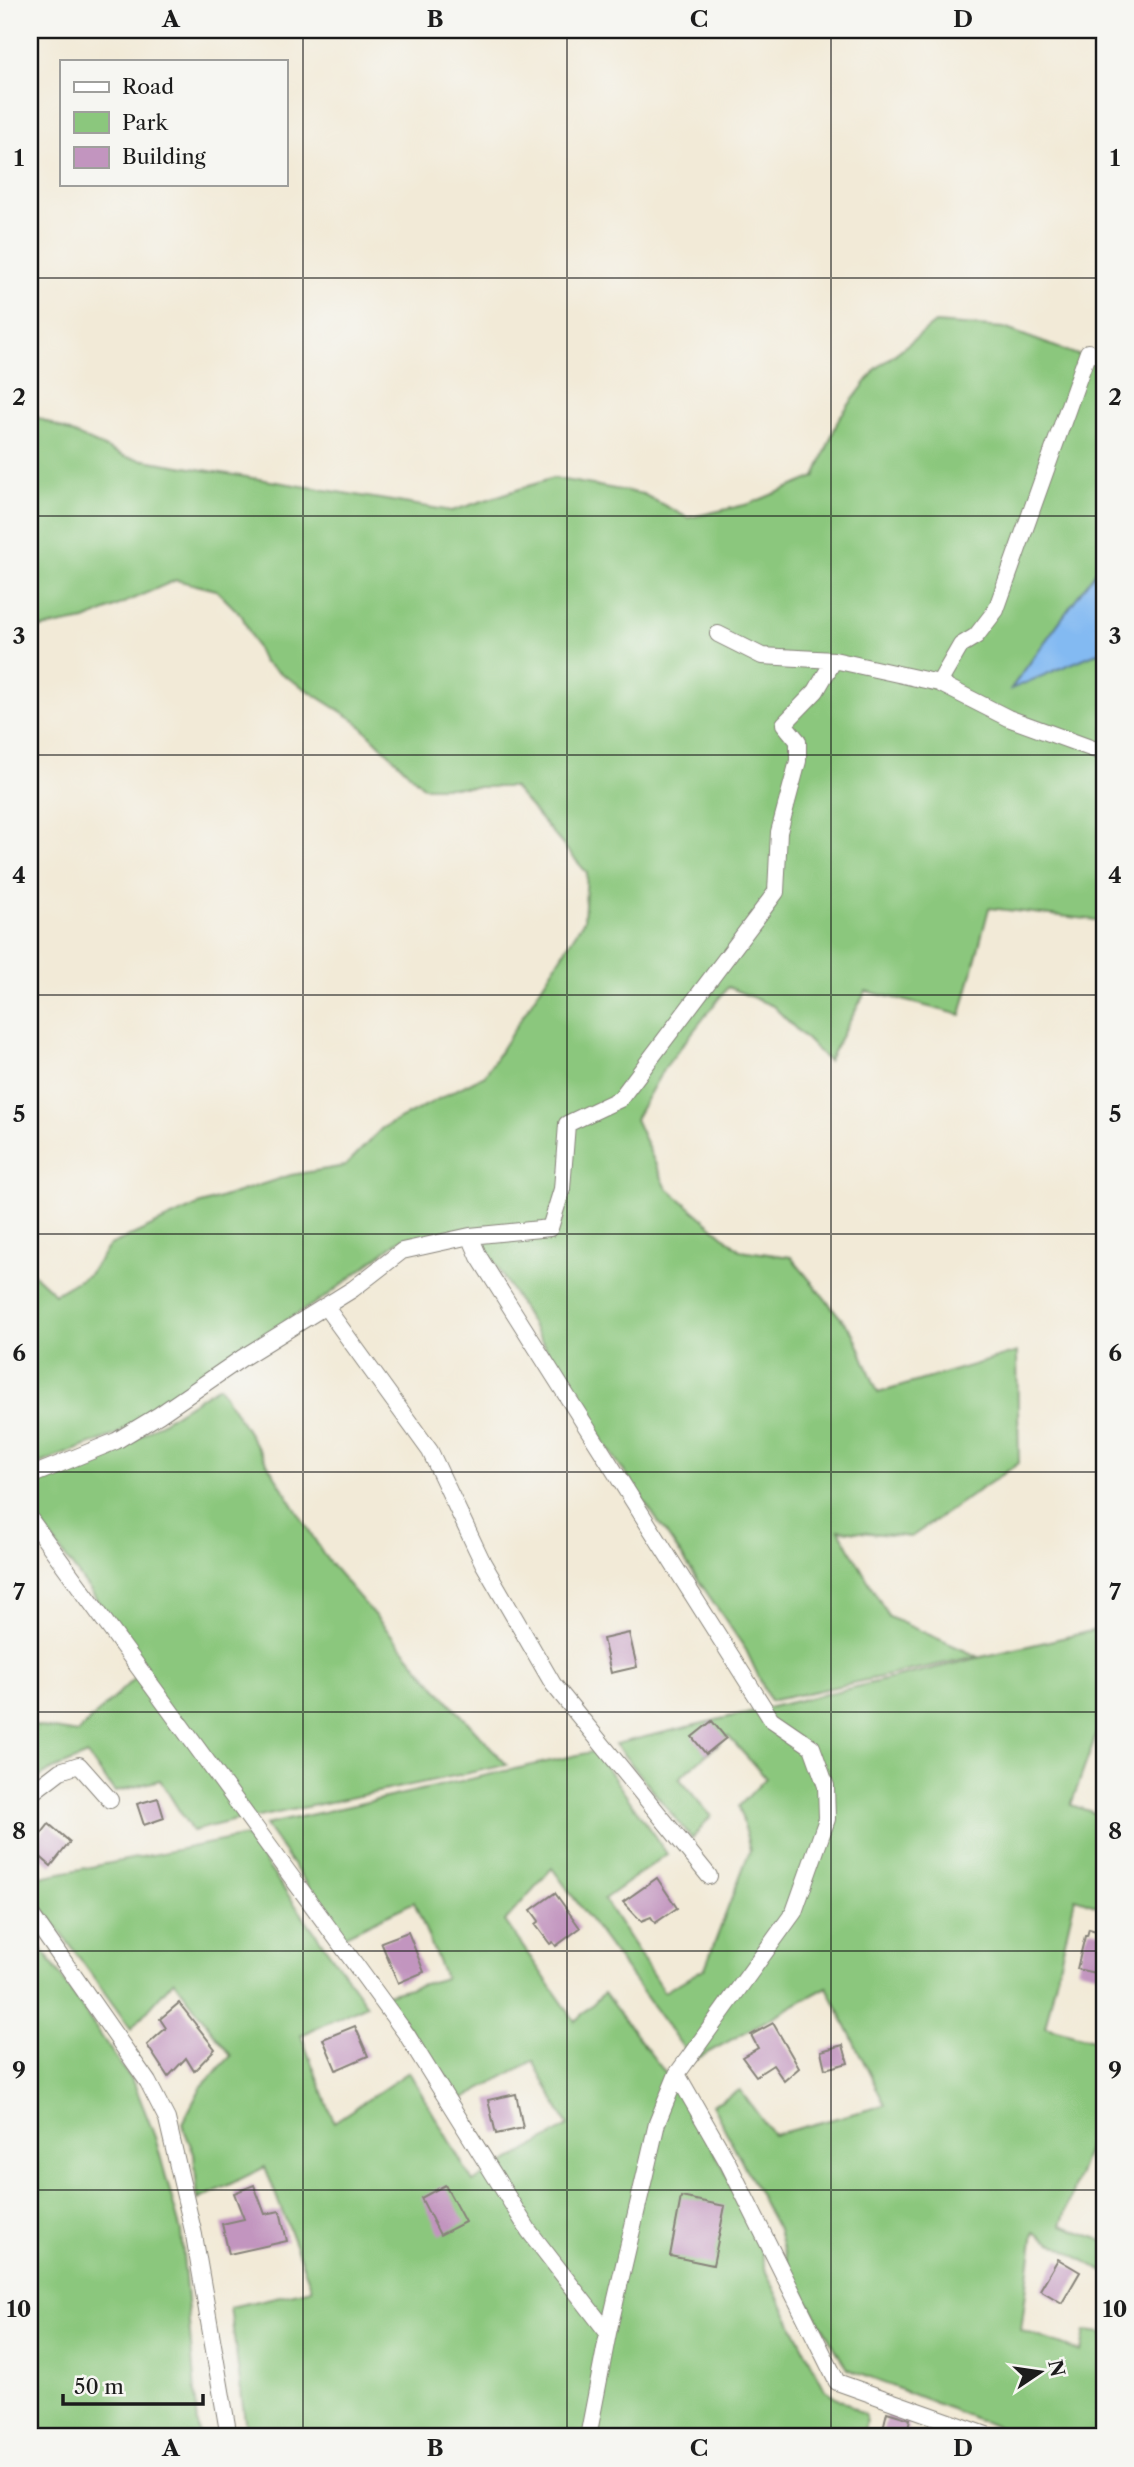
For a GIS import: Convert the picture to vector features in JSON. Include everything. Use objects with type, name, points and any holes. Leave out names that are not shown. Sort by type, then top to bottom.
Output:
[{"type":"street","points":[[939,683],[961,645],[976,636],[996,610],[1088,352],[1104,354]]},
{"type":"street","points":[[718,634],[762,656],[834,660],[939,683],[1008,718],[1097,750]]},
{"type":"street","points":[[30,1476],[116,1441],[353,1289],[402,1251],[470,1236],[550,1228],[562,1189],[567,1124],[620,1099],[776,892],[779,832],[798,761],[798,741],[784,724],[816,691],[834,660]]},
{"type":"street","points":[[470,1236],[479,1257],[771,1719],[812,1747],[826,1786],[827,1819],[794,1912],[677,2074],[657,2123],[608,2333],[588,2437]]},
{"type":"street","points":[[325,1306],[430,1451],[482,1563],[553,1684],[709,1876]]},
{"type":"street","points":[[30,1519],[407,2035],[529,2231],[608,2333]]},
{"type":"street","points":[[30,1794],[60,1771],[79,1765],[110,1800]]},
{"type":"street","points":[[30,1913],[148,2082],[167,2119],[194,2235],[229,2437]]},
{"type":"street","points":[[677,2074],[728,2163],[837,2382],[992,2437]]},
{"type":"green space","points":[[935,323],[1004,328],[1094,361],[1104,368],[1104,560],[1012,687],[1104,650],[1104,921],[989,908],[961,1015],[866,991],[828,1061],[773,1006],[728,987],[663,1070],[635,1119],[666,1187],[740,1250],[791,1257],[854,1334],[878,1393],[1017,1352],[1019,1463],[911,1537],[839,1530],[889,1617],[977,1656],[770,1701],[746,1650],[590,1422],[485,1246],[470,1229],[401,1239],[327,1296],[237,1350],[155,1410],[115,1435],[30,1467],[30,1271],[55,1294],[89,1274],[110,1245],[198,1205],[291,1175],[345,1166],[382,1128],[485,1075],[584,920],[587,873],[513,787],[423,787],[356,721],[263,662],[242,616],[216,590],[176,580],[85,620],[30,630],[30,414],[126,457],[452,511],[553,478],[643,494],[688,518],[749,504],[815,477],[839,418],[876,369]]},
{"type":"green space","points":[[219,1386],[328,1561],[441,1693],[507,1765],[254,1818],[252,1816],[192,1831],[160,1780],[115,1792],[87,1755],[51,1770],[30,1783],[30,1725],[77,1733],[146,1667],[30,1509],[30,1485],[88,1469]]},
{"type":"green space","points":[[1104,1628],[1104,1713],[1071,1805],[1104,1816],[1104,1908],[1075,1898],[1045,2027],[1104,2043],[1104,2113],[1101,2112],[1061,2225],[1104,2241],[1104,2272],[1034,2232],[1021,2330],[1081,2352],[1085,2331],[1104,2333],[1104,2437],[1023,2437],[847,2369],[788,2267],[778,2230],[712,2105],[740,2090],[773,2135],[885,2105],[827,1987],[693,2061],[552,1868],[505,1921],[575,2021],[604,1993],[683,2096],[722,2165],[758,2239],[766,2272],[825,2390],[866,2416],[864,2437],[247,2437],[230,2307],[312,2289],[265,2167],[198,2200],[194,2154],[182,2124],[201,2087],[231,2056],[174,1980],[131,2029],[30,1890],[30,1879],[246,1836],[367,2005],[301,2035],[334,2122],[409,2072],[473,2182],[568,2126],[533,2061],[462,2099],[384,1995],[445,1978],[414,1902],[343,1936],[265,1825],[595,1751],[667,1854],[604,1899],[664,1992],[705,1968],[750,1850],[739,1806],[766,1778],[728,1736],[679,1778],[711,1816],[692,1839],[615,1744]]},
{"type":"green space","points":[[30,1931],[135,2086],[155,2137],[181,2232],[199,2437],[30,2437]]},
{"type":"water","points":[[1104,560],[1104,650],[1011,689]]},
{"type":"building","points":[[629,1633],[637,1667],[611,1673],[603,1639]]},
{"type":"building","points":[[712,1721],[726,1738],[706,1754],[692,1737]]},
{"type":"building","points":[[158,1798],[164,1818],[144,1825],[137,1804]]},
{"type":"building","points":[[49,1824],[70,1842],[51,1866],[30,1848]]},
{"type":"building","points":[[657,1878],[677,1908],[655,1923],[651,1917],[641,1921],[623,1902]]},
{"type":"building","points":[[555,1893],[580,1928],[556,1946],[553,1942],[550,1944],[535,1924],[539,1921],[531,1910]]},
{"type":"building","points":[[1089,1929],[1104,1933],[1104,1975],[1077,1969]]},
{"type":"building","points":[[408,1932],[424,1972],[398,1983],[381,1942]]},
{"type":"building","points":[[179,2003],[215,2049],[194,2071],[186,2058],[168,2077],[147,2045],[166,2028],[160,2019]]},
{"type":"building","points":[[773,2023],[799,2068],[784,2081],[773,2065],[756,2076],[742,2057],[758,2048],[751,2035]]},
{"type":"building","points":[[355,2026],[368,2056],[336,2070],[323,2039]]},
{"type":"building","points":[[843,2045],[848,2063],[825,2069],[821,2051]]},
{"type":"building","points":[[516,2094],[523,2128],[496,2134],[488,2100]]},
{"type":"building","points":[[254,2185],[265,2214],[280,2211],[287,2241],[229,2254],[222,2224],[244,2219],[234,2193]]},
{"type":"building","points":[[445,2185],[465,2222],[440,2235],[421,2198]]},
{"type":"building","points":[[681,2197],[725,2206],[713,2265],[670,2256]]},
{"type":"building","points":[[1058,2259],[1080,2272],[1062,2303],[1040,2290]]},
{"type":"building","points":[[887,2412],[910,2419],[906,2437],[881,2437]]}]
